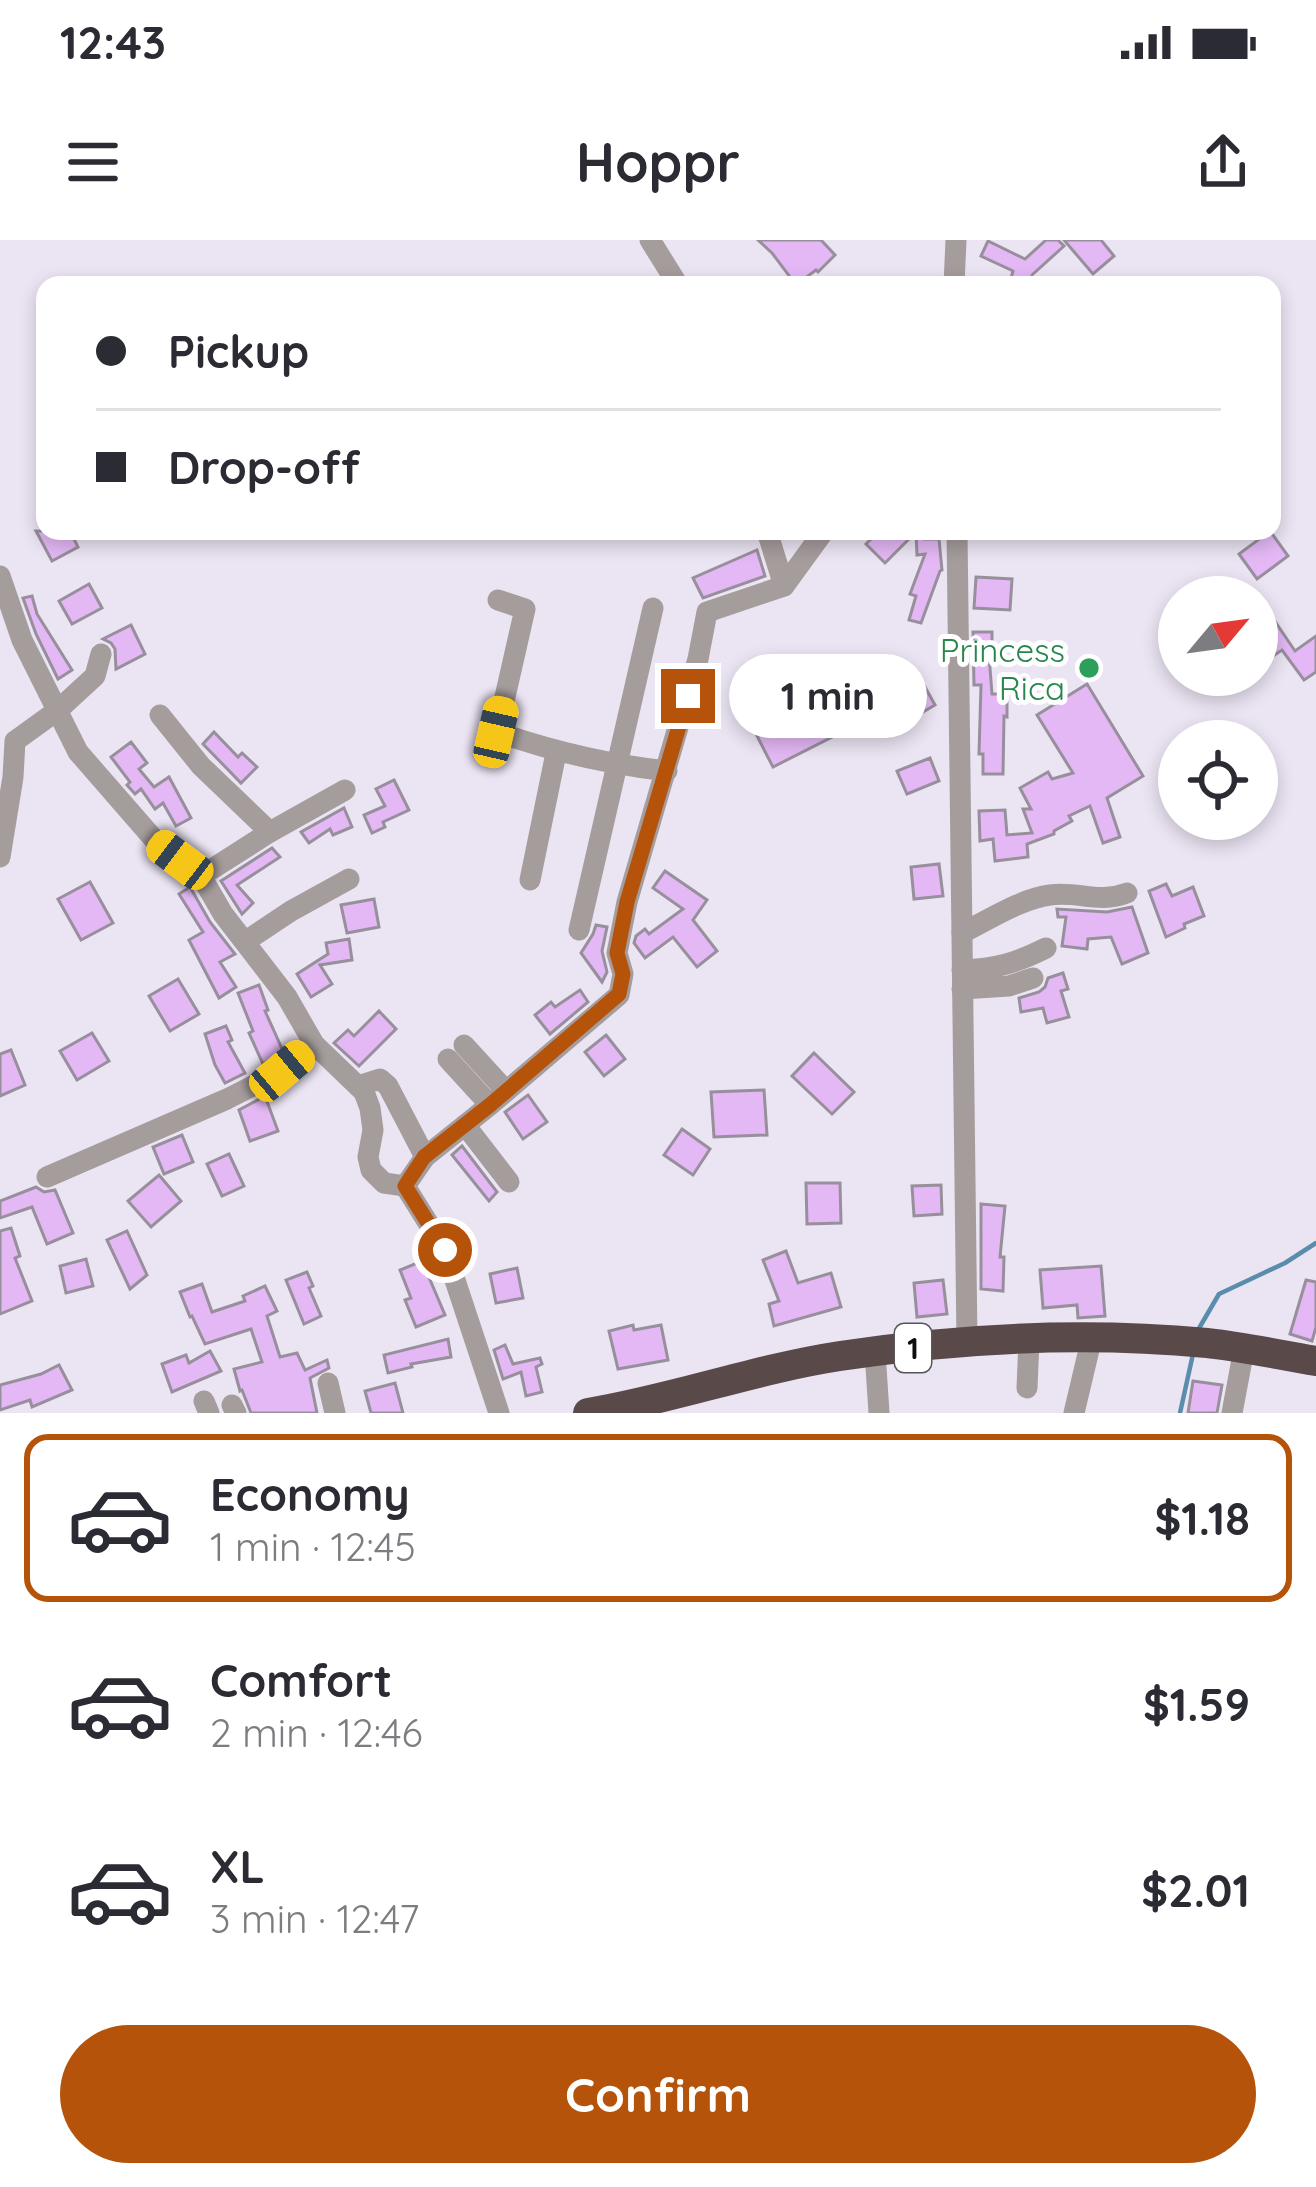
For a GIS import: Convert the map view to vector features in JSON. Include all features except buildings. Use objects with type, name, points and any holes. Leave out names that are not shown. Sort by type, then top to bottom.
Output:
[{"type":"highway","name":"1","points":[[601,1412],[836,1357],[967,1343],[1092,1337],[1166,1340],[1316,1361]]},
{"type":"street","points":[[650,240],[672,276]]},
{"type":"street","points":[[954,276],[956,240]]},
{"type":"street","points":[[957,276],[973,240]]},
{"type":"street","points":[[770,540],[784,586]]},
{"type":"street","points":[[405,1186],[424,1157],[619,994],[623,974],[617,953],[627,902],[698,659],[706,612],[784,586],[817,540]]},
{"type":"street","points":[[957,540],[967,1343]]},
{"type":"street","points":[[0,576],[22,640],[78,752],[159,844],[201,876],[223,914],[287,997],[314,1044],[364,1092],[373,1130],[368,1156],[371,1170],[384,1183],[405,1186],[445,1250],[500,1413]]},
{"type":"street","points":[[498,600],[525,609],[496,732],[556,753],[667,771]]},
{"type":"street","points":[[579,930],[653,608]]},
{"type":"street","points":[[15,740],[58,710],[94,676],[101,654]]},
{"type":"street","points":[[160,715],[200,766],[270,832]]},
{"type":"street","points":[[0,719],[15,740],[0,857]]},
{"type":"street","points":[[530,880],[556,753]]},
{"type":"street","points":[[201,876],[345,790]]},
{"type":"street","points":[[247,941],[349,878]]},
{"type":"street","points":[[962,933],[1046,895],[1105,900],[1127,893]]},
{"type":"street","points":[[962,980],[1046,948]]},
{"type":"street","points":[[962,980],[1009,986],[1033,978]]},
{"type":"street","points":[[47,1177],[227,1099],[282,1071],[314,1044]]},
{"type":"street","points":[[456,1052],[498,1098]]},
{"type":"street","points":[[358,1086],[380,1079],[388,1086],[424,1157]]},
{"type":"street","points":[[466,1125],[508,1182]]},
{"type":"street","points":[[1074,1413],[1092,1337]]},
{"type":"street","points":[[1027,1388],[1029,1340]]},
{"type":"street","points":[[1232,1413],[1244,1348]]},
{"type":"street","points":[[875,1352],[879,1413]]},
{"type":"street","points":[[328,1383],[335,1413]]},
{"type":"waterway","points":[[1198,1330],[1219,1294],[1316,1243]]},
{"type":"waterway","points":[[1180,1413],[1193,1354]]},
{"type":"place","name":"Princess Rica","points":[[1089,668]]},
{"type":"route","points":[[445,1250],[405,1186],[424,1157],[619,994],[623,974],[617,953],[627,902],[688,696]]}]
